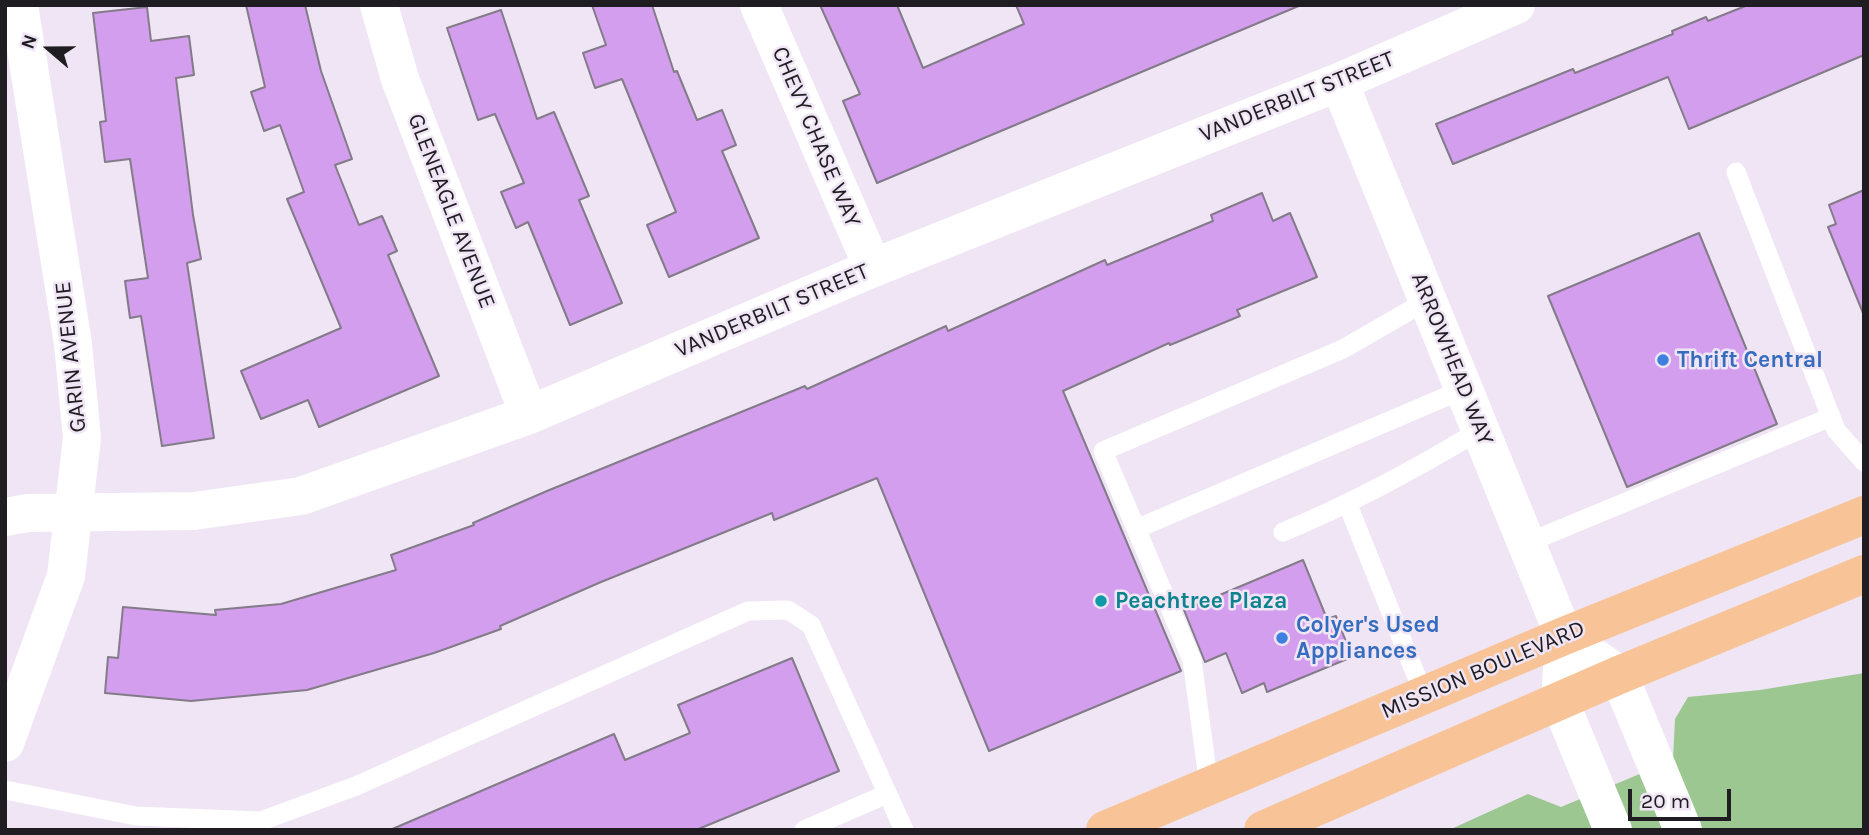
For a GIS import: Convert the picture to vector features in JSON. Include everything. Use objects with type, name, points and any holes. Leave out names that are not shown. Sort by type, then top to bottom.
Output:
[{"type":"main road","name":"MISSION BOULEVARD","points":[[1105,830],[1564,636],[1864,515]]},
{"type":"main road","points":[[1263,830],[1619,675],[1864,574]]},
{"type":"street","name":"GARIN AVENUE","points":[[5,743],[66,576],[82,438],[73,344],[19,5]]},
{"type":"street","name":"GLENEAGLE AVENUE","points":[[379,5],[400,79],[529,415]]},
{"type":"street","name":"CHEVY CHASE WAY","points":[[759,5],[873,268]]},
{"type":"street","name":"VANDERBILT STREET","points":[[5,517],[194,511],[301,496],[529,415],[873,268],[1339,82],[1516,5]]},
{"type":"street","name":"ARROWHEAD WAY","points":[[1339,82],[1564,636],[1560,702],[1614,830]]},
{"type":"street","points":[[1564,636],[1619,675],[1683,830]]},
{"type":"lane","points":[[1736,172],[1836,430],[1864,462]]},
{"type":"lane","points":[[1209,786],[1192,660],[1103,451],[1343,349],[1428,300]]},
{"type":"lane","points":[[1136,529],[1464,389]]},
{"type":"lane","points":[[1527,543],[1831,418]]},
{"type":"lane","points":[[1283,533],[1348,505],[1420,467],[1480,429]]},
{"type":"lane","points":[[1348,505],[1424,695]]},
{"type":"lane","points":[[5,790],[136,816],[261,821],[356,786],[748,611],[788,610],[811,625],[904,830]]},
{"type":"lane","points":[[804,830],[887,794]]},
{"type":"green space","points":[[1864,673],[1864,830],[1449,830],[1528,794],[1561,807],[1673,760],[1675,719],[1688,697],[1760,690]]},
{"type":"building","points":[[246,5],[305,5],[321,71],[352,159],[335,165],[359,225],[382,216],[397,251],[388,255],[439,376],[319,427],[308,400],[261,419],[241,371],[341,328],[287,199],[304,192],[280,125],[264,131],[251,92],[265,87]]},
{"type":"building","points":[[592,5],[652,5],[674,72],[677,71],[697,120],[722,110],[736,145],[722,151],[759,238],[669,277],[647,225],[676,212],[622,79],[595,88],[583,53],[606,45]]},
{"type":"building","points":[[820,5],[897,5],[923,68],[1024,24],[1016,5],[1301,5],[877,183],[843,101],[860,94]]},
{"type":"building","points":[[1748,5],[1864,5],[1864,55],[1689,129],[1668,77],[1453,164],[1436,124],[1573,69],[1575,73],[1673,34],[1672,31],[1706,17],[1708,21]]},
{"type":"building","points":[[147,7],[151,41],[189,36],[194,75],[176,78],[201,259],[187,263],[214,438],[162,446],[141,316],[130,318],[125,281],[148,278],[130,159],[105,162],[100,122],[106,121],[93,13]]},
{"type":"building","points":[[501,10],[537,119],[554,112],[589,196],[579,200],[622,303],[570,325],[528,222],[516,228],[501,192],[524,183],[495,114],[478,120],[447,28]]},
{"type":"building","points":[[1864,190],[1863,313],[1828,227],[1836,224],[1829,205]]},
{"type":"building","points":[[1262,193],[1273,221],[1290,213],[1317,277],[1237,310],[1240,316],[1170,345],[1169,343],[1063,391],[1181,671],[989,751],[877,478],[774,520],[772,513],[601,582],[500,626],[501,629],[434,653],[307,690],[191,701],[105,693],[108,657],[118,658],[123,607],[216,615],[215,610],[281,604],[396,570],[391,555],[474,525],[473,523],[547,491],[805,386],[807,389],[946,326],[948,331],[1105,260],[1107,265],[1213,221],[1211,215]]},
{"type":"building","name":"Thrift Central","points":[[1699,233],[1777,424],[1627,487],[1548,296]]},
{"type":"building","name":"Colyer's Used Appliances","points":[[1303,560],[1327,619],[1336,616],[1352,657],[1267,692],[1264,683],[1242,693],[1226,653],[1205,662],[1184,610]]},
{"type":"building","points":[[792,658],[839,771],[696,830],[390,830],[614,734],[625,760],[690,733],[678,705]]},
{"type":"place","name":"Thrift Central","points":[[1663,360]]},
{"type":"place","name":"Peachtree Plaza","points":[[1101,601]]},
{"type":"place","name":"Colyer's Used Appliances","points":[[1282,638]]}]
